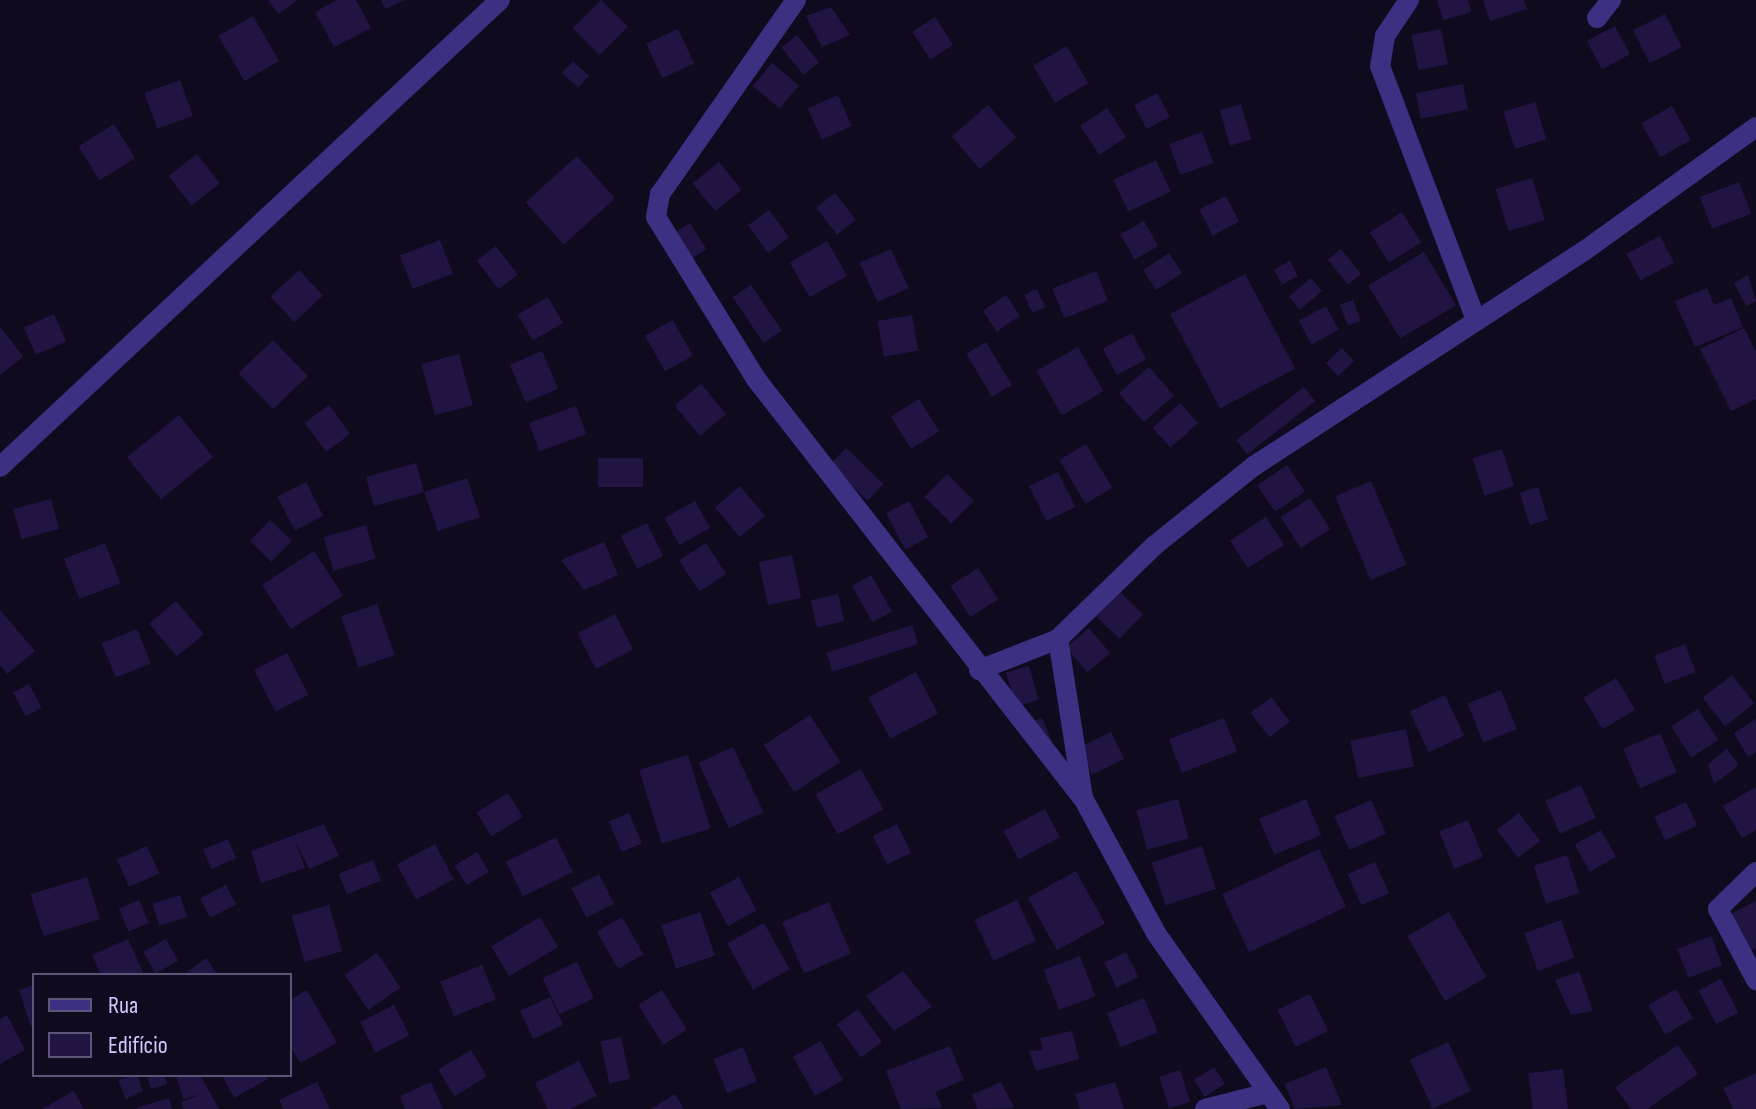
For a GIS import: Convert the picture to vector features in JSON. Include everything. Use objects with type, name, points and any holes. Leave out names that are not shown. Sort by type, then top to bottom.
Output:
[{"type":"street","points":[[0,467],[500,0]]},
{"type":"street","points":[[796,0],[660,194],[656,217],[756,379],[979,670],[1083,798],[1156,933],[1274,1101],[1205,1109]]},
{"type":"street","points":[[1409,0],[1385,36],[1380,66],[1476,320]]},
{"type":"street","points":[[1597,18],[1611,0]]},
{"type":"street","points":[[979,670],[1058,639],[1155,545],[1254,466],[1476,320],[1756,127]]},
{"type":"street","points":[[1058,639],[1083,798]]},
{"type":"street","points":[[1756,872],[1718,909],[1756,980]]},
{"type":"building","points":[[268,0],[298,0],[278,14]]},
{"type":"building","points":[[337,0],[356,0],[371,28],[334,47],[315,12]]},
{"type":"building","points":[[381,0],[405,0],[385,9]]},
{"type":"building","points":[[601,0],[628,27],[600,55],[573,28]]},
{"type":"building","points":[[1437,0],[1468,0],[1471,12],[1443,20]]},
{"type":"building","points":[[1483,0],[1524,0],[1527,9],[1490,21]]},
{"type":"building","points":[[831,7],[850,35],[822,47],[806,16]]},
{"type":"building","points":[[1665,14],[1682,47],[1650,63],[1633,30]]},
{"type":"building","points":[[253,16],[279,61],[244,81],[218,36]]},
{"type":"building","points":[[935,17],[953,45],[930,59],[912,32]]},
{"type":"building","points":[[1615,26],[1630,54],[1602,69],[1587,41]]},
{"type":"building","points":[[678,29],[694,63],[662,78],[646,44]]},
{"type":"building","points":[[1441,29],[1448,64],[1418,70],[1412,35]]},
{"type":"building","points":[[797,35],[819,62],[803,75],[781,48]]},
{"type":"building","points":[[1067,46],[1088,83],[1055,103],[1033,66]]},
{"type":"building","points":[[573,61],[589,76],[578,88],[562,73]]},
{"type":"building","points":[[772,63],[799,85],[780,108],[753,86]]},
{"type":"building","points":[[180,80],[193,116],[157,129],[144,93]]},
{"type":"building","points":[[1463,84],[1468,110],[1421,119],[1416,93]]},
{"type":"building","points":[[1157,93],[1170,117],[1147,129],[1134,105]]},
{"type":"building","points":[[838,95],[852,126],[822,139],[808,108]]},
{"type":"building","points":[[1535,102],[1546,139],[1515,149],[1503,112]]},
{"type":"building","points":[[1241,104],[1251,140],[1230,146],[1220,110]]},
{"type":"building","points":[[988,105],[1016,137],[980,169],[952,136]]},
{"type":"building","points":[[1672,106],[1691,140],[1660,157],[1641,123]]},
{"type":"building","points":[[1107,108],[1126,137],[1099,155],[1080,125]]},
{"type":"building","points":[[114,124],[135,158],[100,180],[78,146]]},
{"type":"building","points":[[1202,132],[1213,163],[1180,175],[1169,144]]},
{"type":"building","points":[[197,154],[220,183],[191,205],[169,176]]},
{"type":"building","points":[[577,156],[615,198],[564,245],[526,202]]},
{"type":"building","points":[[1156,160],[1171,192],[1128,212],[1113,180]]},
{"type":"building","points":[[719,162],[742,190],[715,211],[693,183]]},
{"type":"building","points":[[1532,178],[1545,220],[1509,231],[1496,189]]},
{"type":"building","points":[[1739,182],[1751,214],[1712,229],[1700,197]]},
{"type":"building","points":[[835,193],[856,220],[837,235],[816,208]]},
{"type":"building","points":[[1226,196],[1239,222],[1212,235],[1199,210]]},
{"type":"building","points":[[769,210],[789,238],[768,253],[748,225]]},
{"type":"building","points":[[1402,212],[1421,243],[1389,263],[1370,232]]},
{"type":"building","points":[[1144,221],[1158,246],[1134,259],[1120,234]]},
{"type":"building","points":[[690,223],[706,249],[688,261],[671,235]]},
{"type":"building","points":[[1660,236],[1674,262],[1641,280],[1626,254]]},
{"type":"building","points":[[440,240],[453,274],[413,289],[400,255]]},
{"type":"building","points":[[827,241],[847,276],[810,297],[790,262]]},
{"type":"building","points":[[496,246],[518,275],[498,289],[477,260]]},
{"type":"building","points":[[891,249],[908,288],[877,302],[860,263]]},
{"type":"building","points":[[1341,249],[1361,274],[1348,285],[1328,260]]},
{"type":"building","points":[[1424,252],[1456,305],[1400,339],[1368,285]]},
{"type":"building","points":[[1169,253],[1182,273],[1156,290],[1143,270]]},
{"type":"building","points":[[1290,261],[1298,276],[1282,284],[1274,269]]},
{"type":"building","points":[[299,270],[323,296],[294,322],[270,297]]},
{"type":"building","points":[[1096,271],[1108,301],[1064,318],[1052,289]]},
{"type":"building","points":[[1245,274],[1295,368],[1220,408],[1170,314]]},
{"type":"building","points":[[1748,275],[1756,301],[1746,306],[1734,283]]},
{"type":"building","points":[[1311,278],[1322,291],[1300,310],[1289,297]]},
{"type":"building","points":[[751,285],[782,331],[764,343],[733,297]]},
{"type":"building","points":[[1707,288],[1714,305],[1731,298],[1743,327],[1695,347],[1675,301]]},
{"type":"building","points":[[1037,289],[1045,307],[1032,313],[1024,295]]},
{"type":"building","points":[[1006,295],[1020,316],[997,331],[983,311]]},
{"type":"building","points":[[548,297],[563,323],[533,340],[518,314]]},
{"type":"building","points":[[1353,300],[1361,321],[1348,326],[1340,305]]},
{"type":"building","points":[[1326,306],[1339,330],[1311,344],[1299,321]]},
{"type":"building","points":[[54,314],[66,341],[36,355],[24,327]]},
{"type":"building","points":[[912,315],[918,350],[884,357],[878,321]]},
{"type":"building","points":[[673,320],[693,356],[665,371],[645,336]]},
{"type":"building","points":[[0,326],[23,357],[0,375]]},
{"type":"building","points":[[1744,328],[1756,352],[1756,399],[1731,411],[1700,349]]},
{"type":"building","points":[[1132,333],[1146,359],[1117,375],[1103,348]]},
{"type":"building","points":[[273,340],[308,376],[273,409],[238,373]]},
{"type":"building","points":[[986,342],[1012,385],[992,397],[966,354]]},
{"type":"building","points":[[1078,347],[1104,391],[1062,415],[1036,371]]},
{"type":"building","points":[[1342,348],[1354,361],[1338,376],[1326,363]]},
{"type":"building","points":[[542,351],[558,389],[526,402],[510,365]]},
{"type":"building","points":[[459,354],[473,405],[435,415],[421,364]]},
{"type":"building","points":[[1149,367],[1174,396],[1144,422],[1119,393]]},
{"type":"building","points":[[701,384],[726,414],[700,436],[675,406]]},
{"type":"building","points":[[1304,387],[1315,401],[1247,454],[1236,440]]},
{"type":"building","points":[[919,399],[939,431],[911,449],[891,416]]},
{"type":"building","points":[[1180,403],[1198,423],[1171,448],[1153,428]]},
{"type":"building","points":[[329,405],[350,434],[326,452],[305,423]]},
{"type":"building","points":[[576,406],[586,434],[539,451],[529,423]]},
{"type":"building","points":[[179,415],[213,457],[161,499],[127,457]]},
{"type":"building","points":[[1086,444],[1112,488],[1086,504],[1059,460]]},
{"type":"building","points":[[846,448],[883,484],[867,501],[830,465]]},
{"type":"building","points":[[1502,449],[1514,486],[1485,496],[1473,459]]},
{"type":"building","points":[[598,458],[643,458],[643,487],[598,487]]},
{"type":"building","points":[[416,463],[424,492],[374,506],[366,477]]},
{"type":"building","points":[[1287,465],[1305,492],[1275,512],[1257,485]]},
{"type":"building","points":[[1058,472],[1075,507],[1046,521],[1029,486]]},
{"type":"building","points":[[947,474],[974,501],[951,523],[924,497]]},
{"type":"building","points":[[467,478],[480,517],[438,531],[424,492]]},
{"type":"building","points":[[1371,481],[1407,565],[1371,580],[1335,496]]},
{"type":"building","points":[[306,482],[323,516],[295,530],[277,497]]},
{"type":"building","points":[[740,486],[765,516],[740,537],[715,507]]},
{"type":"building","points":[[1538,487],[1548,520],[1530,525],[1520,493]]},
{"type":"building","points":[[1310,498],[1330,529],[1301,548],[1281,517]]},
{"type":"building","points":[[51,499],[59,529],[21,539],[13,509]]},
{"type":"building","points":[[695,501],[710,528],[679,545],[664,518]]},
{"type":"building","points":[[909,501],[928,537],[905,549],[886,513]]},
{"type":"building","points":[[1266,517],[1284,545],[1248,568],[1230,540]]},
{"type":"building","points":[[270,520],[292,541],[271,562],[250,541]]},
{"type":"building","points":[[647,523],[663,556],[637,569],[621,536]]},
{"type":"building","points":[[366,525],[376,559],[333,571],[324,537]]},
{"type":"building","points":[[604,542],[618,575],[584,590],[561,560]]},
{"type":"building","points":[[105,543],[120,583],[79,599],[64,559]]},
{"type":"building","points":[[706,543],[726,574],[699,591],[679,560]]},
{"type":"building","points":[[314,551],[343,595],[291,629],[262,585]]},
{"type":"building","points":[[792,555],[801,598],[768,605],[759,562]]},
{"type":"building","points":[[978,568],[998,599],[970,617],[950,586]]},
{"type":"building","points":[[871,575],[892,611],[873,622],[852,586]]},
{"type":"building","points":[[1120,592],[1143,614],[1119,639],[1096,616]]},
{"type":"building","points":[[838,594],[844,621],[817,628],[811,600]]},
{"type":"building","points":[[176,601],[204,634],[177,656],[149,623]]},
{"type":"building","points":[[377,604],[395,655],[359,667],[341,616]]},
{"type":"building","points":[[0,610],[35,651],[7,674],[0,665]]},
{"type":"building","points":[[615,614],[633,650],[596,669],[578,633]]},
{"type":"building","points":[[912,625],[918,644],[833,672],[826,653]]},
{"type":"building","points":[[1089,628],[1110,653],[1087,673],[1066,647]]},
{"type":"building","points":[[137,629],[151,663],[116,678],[102,643]]},
{"type":"building","points":[[1685,644],[1696,672],[1665,684],[1654,656]]},
{"type":"building","points":[[287,653],[308,695],[275,712],[254,670]]},
{"type":"building","points":[[1029,666],[1039,700],[1016,706],[1006,673]]},
{"type":"building","points":[[916,672],[938,713],[890,739],[868,697]]},
{"type":"building","points":[[1732,675],[1754,703],[1725,726],[1703,698]]},
{"type":"building","points":[[1616,678],[1635,710],[1602,729],[1583,698]]},
{"type":"building","points":[[29,684],[42,708],[26,716],[13,692]]},
{"type":"building","points":[[1501,690],[1517,729],[1483,742],[1468,703]]},
{"type":"building","points":[[1445,695],[1464,736],[1429,752],[1410,711]]},
{"type":"building","points":[[1271,697],[1290,721],[1270,737],[1251,713]]},
{"type":"building","points":[[1698,709],[1718,740],[1691,757],[1671,726]]},
{"type":"building","points":[[810,715],[840,762],[794,792],[764,745]]},
{"type":"building","points":[[1042,718],[1053,744],[1033,721]]},
{"type":"building","points":[[1224,718],[1237,752],[1182,773],[1169,739]]},
{"type":"building","points":[[1756,719],[1756,752],[1748,757],[1734,733]]},
{"type":"building","points":[[1406,729],[1414,766],[1358,778],[1350,741]]},
{"type":"building","points":[[1111,732],[1124,759],[1092,775],[1079,748]]},
{"type":"building","points":[[1660,733],[1677,773],[1640,788],[1623,749]]},
{"type":"building","points":[[733,747],[763,812],[729,828],[699,763]]},
{"type":"building","points":[[1727,749],[1739,765],[1714,784],[1708,764]]},
{"type":"building","points":[[688,755],[711,829],[662,844],[639,770]]},
{"type":"building","points":[[861,769],[883,809],[838,834],[816,794]]},
{"type":"building","points":[[1581,785],[1596,818],[1560,834],[1545,801]]},
{"type":"building","points":[[1756,787],[1756,830],[1742,838],[1723,806]]},
{"type":"building","points":[[508,793],[523,817],[491,836],[477,813]]},
{"type":"building","points":[[1178,799],[1189,839],[1147,850],[1136,810]]},
{"type":"building","points":[[1306,799],[1321,835],[1274,855],[1259,819]]},
{"type":"building","points":[[1371,800],[1386,834],[1350,850],[1334,816]]},
{"type":"building","points":[[1686,802],[1697,826],[1665,840],[1654,817]]},
{"type":"building","points":[[1045,809],[1060,837],[1019,859],[1004,831]]},
{"type":"building","points":[[629,813],[642,843],[622,852],[609,822]]},
{"type":"building","points":[[1519,813],[1540,841],[1518,858],[1497,830]]},
{"type":"building","points":[[1468,820],[1483,857],[1454,869],[1439,832]]},
{"type":"building","points":[[324,824],[339,856],[309,869],[294,837],[305,868],[261,883],[251,851]]},
{"type":"building","points":[[897,824],[911,853],[887,865],[873,836]]},
{"type":"building","points":[[1601,830],[1616,857],[1590,872],[1575,845]]},
{"type":"building","points":[[556,837],[573,872],[523,897],[506,862]]},
{"type":"building","points":[[228,839],[236,858],[211,869],[203,850]]},
{"type":"building","points":[[435,844],[454,879],[416,900],[397,864]]},
{"type":"building","points":[[147,846],[159,873],[129,887],[117,859]]},
{"type":"building","points":[[1202,846],[1216,889],[1165,905],[1152,862]]},
{"type":"building","points":[[1319,849],[1346,907],[1249,952],[1222,894]]},
{"type":"building","points":[[477,852],[489,872],[467,885],[455,865]]},
{"type":"building","points":[[1567,855],[1579,893],[1546,904],[1534,866]]},
{"type":"building","points":[[373,860],[381,880],[347,894],[339,874]]},
{"type":"building","points":[[1375,862],[1389,893],[1361,905],[1348,874]]},
{"type":"building","points":[[1076,871],[1105,923],[1057,950],[1028,898]]},
{"type":"building","points":[[599,874],[614,903],[586,917],[571,888]]},
{"type":"building","points":[[87,877],[100,919],[43,936],[31,894]]},
{"type":"building","points":[[739,877],[757,911],[728,926],[710,892]]},
{"type":"building","points":[[226,885],[236,905],[210,918],[200,898]]},
{"type":"building","points":[[180,895],[187,917],[160,926],[152,904]]},
{"type":"building","points":[[139,900],[149,923],[129,932],[119,909]]},
{"type":"building","points":[[1017,900],[1036,941],[993,961],[974,920]]},
{"type":"building","points":[[1756,901],[1756,948],[1746,953],[1727,916]]},
{"type":"building","points":[[829,902],[851,954],[804,973],[782,922]]},
{"type":"building","points":[[329,905],[342,951],[305,962],[292,916]]},
{"type":"building","points":[[700,912],[715,955],[676,969],[661,925]]},
{"type":"building","points":[[1449,912],[1486,977],[1445,1001],[1407,936]]},
{"type":"building","points":[[540,917],[558,947],[509,976],[491,946]]},
{"type":"building","points":[[622,917],[644,954],[618,969],[597,932]]},
{"type":"building","points":[[1561,920],[1575,958],[1538,971],[1524,933]]},
{"type":"building","points":[[764,923],[790,969],[753,990],[727,943]]},
{"type":"building","points":[[1711,936],[1722,965],[1689,978],[1677,949]]},
{"type":"building","points":[[128,939],[144,973],[100,973],[92,955]]},
{"type":"building","points":[[166,939],[178,961],[155,973],[143,952]]},
{"type":"building","points":[[1126,952],[1138,977],[1117,988],[1104,963]]},
{"type":"building","points":[[377,953],[400,988],[368,1010],[345,975]]},
{"type":"building","points":[[1080,956],[1095,996],[1059,1010],[1044,970]]},
{"type":"building","points":[[206,958],[217,973],[186,973]]},
{"type":"building","points":[[577,962],[594,998],[559,1014],[543,978]]},
{"type":"building","points":[[482,965],[496,999],[454,1016],[440,982]]},
{"type":"building","points":[[903,971],[932,1007],[894,1031],[866,996]]},
{"type":"building","points":[[1579,972],[1593,1011],[1571,1015],[1555,980]]},
{"type":"building","points":[[1721,979],[1738,1013],[1716,1024],[1699,990]]},
{"type":"building","points":[[32,986],[32,1027],[31,1027],[19,990]]},
{"type":"building","points":[[1676,989],[1693,1018],[1665,1034],[1648,1005]]},
{"type":"building","points":[[307,990],[337,1043],[300,1063],[292,1049],[292,999]]},
{"type":"building","points":[[662,990],[687,1030],[663,1045],[638,1005]]},
{"type":"building","points":[[1310,994],[1328,1031],[1296,1047],[1278,1010]]},
{"type":"building","points":[[550,997],[563,1025],[533,1039],[520,1011]]},
{"type":"building","points":[[1144,998],[1158,1032],[1121,1047],[1107,1013]]},
{"type":"building","points":[[394,1005],[409,1035],[376,1053],[360,1022]]},
{"type":"building","points":[[858,1009],[882,1042],[861,1057],[837,1024]]},
{"type":"building","points":[[7,1015],[25,1050],[0,1064],[0,1019]]},
{"type":"building","points":[[1072,1031],[1079,1059],[1036,1071],[1029,1051],[1043,1050],[1040,1038]]},
{"type":"building","points":[[621,1037],[630,1079],[609,1083],[600,1041]]},
{"type":"building","points":[[821,1041],[843,1080],[815,1096],[793,1057]]},
{"type":"building","points":[[1448,1042],[1471,1091],[1433,1109],[1410,1060]]},
{"type":"building","points":[[1678,1045],[1698,1074],[1647,1109],[1631,1109],[1615,1087]]},
{"type":"building","points":[[950,1046],[964,1080],[935,1092],[942,1108],[901,1109],[886,1071]]},
{"type":"building","points":[[743,1047],[757,1081],[727,1093],[713,1059]]},
{"type":"building","points":[[471,1050],[487,1077],[454,1096],[438,1070]]},
{"type":"building","points":[[579,1061],[597,1096],[570,1109],[548,1109],[535,1083]]},
{"type":"building","points":[[1214,1067],[1225,1084],[1205,1097],[1194,1080]]},
{"type":"building","points":[[1326,1067],[1342,1105],[1295,1109],[1285,1084]]},
{"type":"building","points":[[1563,1069],[1568,1109],[1533,1109],[1528,1073]]},
{"type":"building","points":[[1180,1070],[1190,1101],[1169,1108],[1159,1077]]},
{"type":"building","points":[[1756,1073],[1756,1109],[1733,1109],[1723,1088]]},
{"type":"building","points":[[138,1077],[143,1091],[126,1099],[118,1080]]},
{"type":"building","points":[[148,1077],[165,1077],[167,1084],[151,1089]]},
{"type":"building","points":[[177,1077],[201,1077],[219,1109],[184,1109],[181,1102],[202,1094],[183,1099]]},
{"type":"building","points":[[223,1077],[267,1077],[268,1079],[234,1098]]},
{"type":"building","points":[[317,1082],[330,1109],[284,1109],[279,1100]]},
{"type":"building","points":[[431,1082],[443,1109],[405,1109],[400,1096]]},
{"type":"building","points":[[1001,1082],[1014,1108],[978,1109],[972,1095]]},
{"type":"building","points":[[1115,1082],[1124,1109],[1080,1109],[1075,1094]]},
{"type":"building","points":[[74,1091],[84,1109],[42,1109]]},
{"type":"building","points":[[675,1094],[684,1109],[651,1109]]},
{"type":"building","points":[[169,1098],[172,1109],[137,1109],[137,1108]]}]
